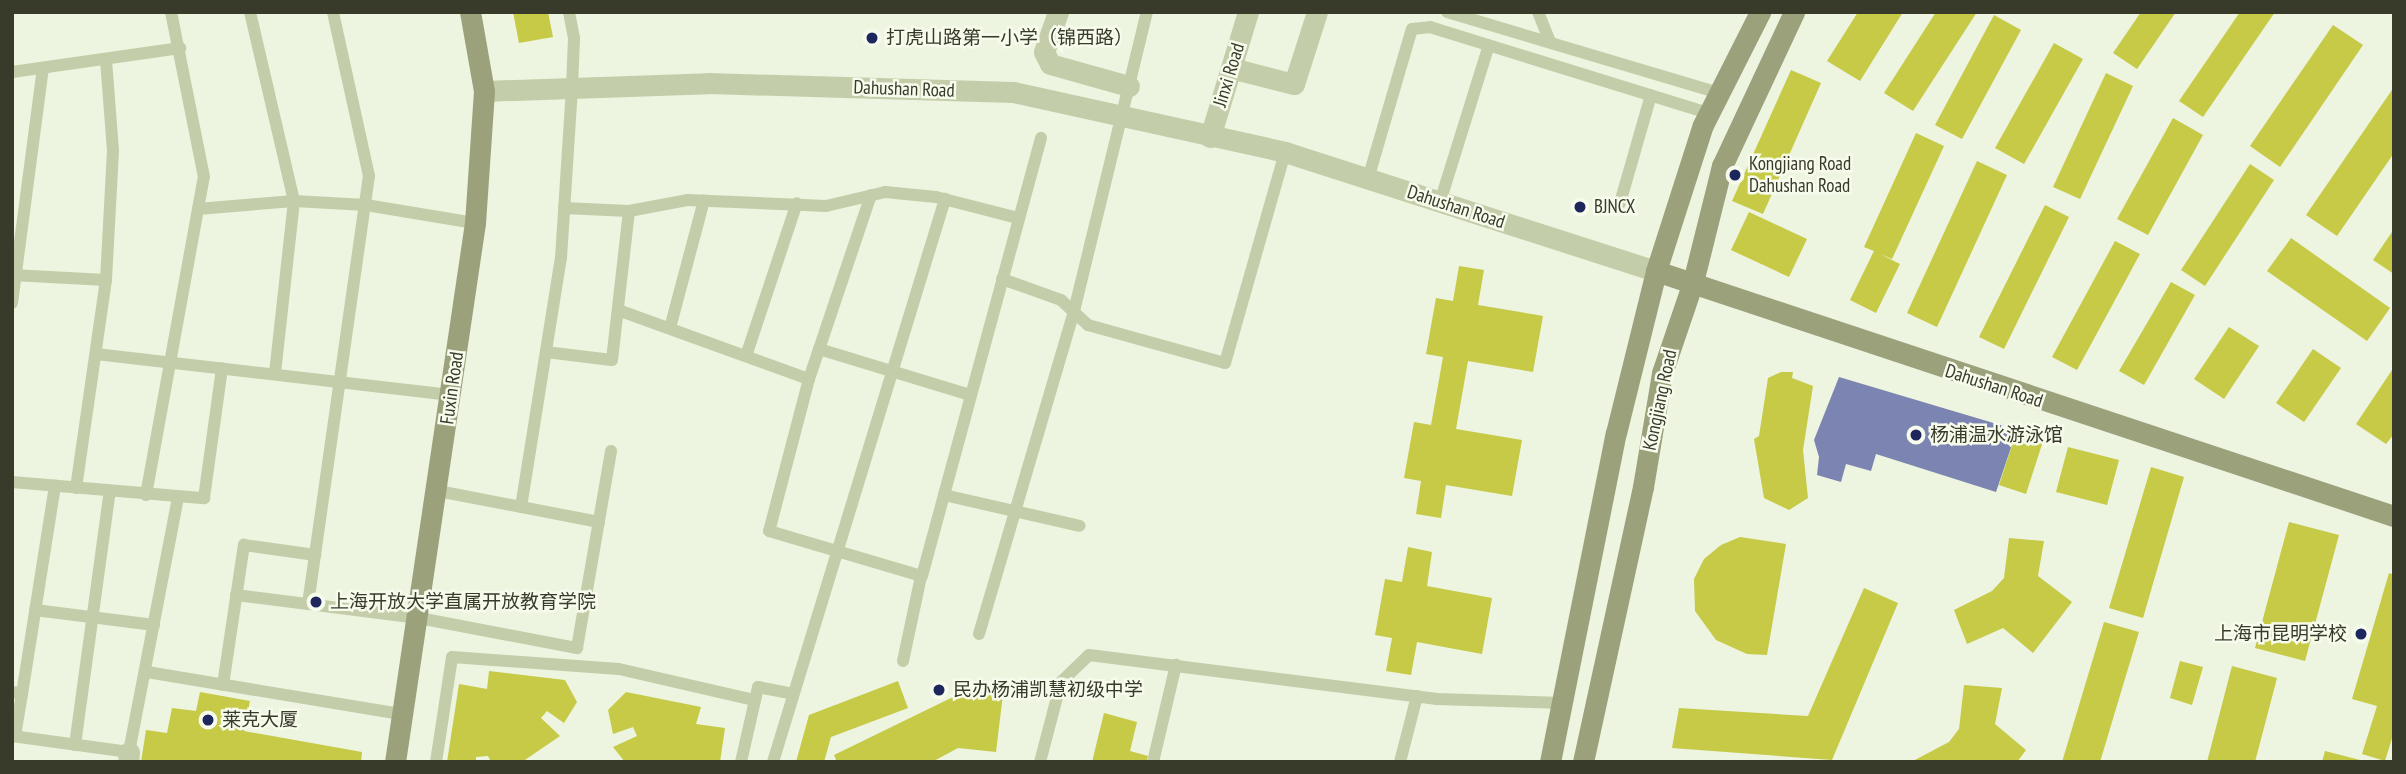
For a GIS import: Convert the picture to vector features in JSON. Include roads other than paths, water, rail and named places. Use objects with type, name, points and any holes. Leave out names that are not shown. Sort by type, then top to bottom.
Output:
[{"type":"main road","name":"Fuxin Road","points":[[396,762],[401,713],[419,618],[438,491],[475,223],[484,91],[470,12]]},
{"type":"main road","name":"Kongjiang Road","points":[[1550,762],[1616,433],[1656,271],[1708,113],[1760,12]]},
{"type":"main road","name":"Kongjiang Road","points":[[1583,762],[1643,487],[1662,373],[1693,282],[1722,166],[1794,12]]},
{"type":"main road","name":"Dahushan Road","points":[[1656,271],[2004,390],[2394,516]]},
{"type":"street","points":[[1058,12],[1044,52],[1050,64],[1129,86]]},
{"type":"street","name":"Jinxi Road","points":[[1210,137],[1248,12]]},
{"type":"street","points":[[1231,68],[1294,84],[1317,12]]},
{"type":"street","name":"Dahushan Road","points":[[484,91],[708,83],[1013,92],[1285,152],[1656,271]]},
{"type":"lane","points":[[146,495],[204,177],[171,12]]},
{"type":"lane","points":[[250,12],[294,201],[275,374]]},
{"type":"lane","points":[[308,604],[369,176],[333,12]]},
{"type":"lane","points":[[521,507],[546,352],[564,208],[574,38],[569,12]]},
{"type":"lane","points":[[979,634],[1074,311],[1147,12]]},
{"type":"lane","points":[[1449,12],[1718,93]]},
{"type":"lane","points":[[1538,12],[1550,41]]},
{"type":"lane","points":[[1368,179],[1412,29],[1430,27],[1708,113]]},
{"type":"lane","points":[[1440,202],[1489,45]]},
{"type":"lane","points":[[12,72],[106,61],[180,48]]},
{"type":"lane","points":[[76,488],[106,280],[113,151],[106,61]]},
{"type":"lane","points":[[12,303],[43,69]]},
{"type":"lane","points":[[1620,203],[1651,95]]},
{"type":"lane","points":[[903,661],[921,576],[1041,138]]},
{"type":"lane","points":[[1002,279],[1060,300],[1088,325],[1226,363],[1285,152]]},
{"type":"lane","points":[[564,208],[629,211],[704,200],[826,206],[885,192],[945,199],[1018,218]]},
{"type":"lane","points":[[871,195],[809,379],[769,531],[921,576]]},
{"type":"lane","points":[[773,762],[835,551],[945,199]]},
{"type":"lane","points":[[670,328],[704,200]]},
{"type":"lane","points":[[198,209],[294,201],[366,205],[475,223]]},
{"type":"lane","points":[[746,356],[797,203]]},
{"type":"lane","points":[[546,352],[612,360],[629,211]]},
{"type":"lane","points":[[14,275],[106,280]]},
{"type":"lane","points":[[618,310],[809,379]]},
{"type":"lane","points":[[819,349],[970,395]]},
{"type":"lane","points":[[96,354],[451,395]]},
{"type":"lane","points":[[12,482],[178,498],[204,498],[222,369]]},
{"type":"lane","points":[[236,595],[419,618],[577,648],[611,451]]},
{"type":"lane","points":[[55,486],[36,610],[17,693],[14,736],[75,745],[129,757],[178,498]]},
{"type":"lane","points":[[75,745],[110,491]]},
{"type":"lane","points":[[438,491],[599,522]]},
{"type":"lane","points":[[944,495],[1080,526]]},
{"type":"lane","points":[[223,685],[244,545],[315,555]]},
{"type":"lane","points":[[36,610],[154,625]]},
{"type":"lane","points":[[1040,762],[1061,682],[1089,655],[1417,696],[1563,703]]},
{"type":"lane","points":[[436,762],[452,657],[619,669],[754,700]]},
{"type":"lane","points":[[1153,762],[1176,665]]},
{"type":"lane","points":[[147,673],[401,713]]},
{"type":"lane","points":[[741,762],[758,687],[793,694]]},
{"type":"lane","points":[[1400,762],[1417,696]]},
{"type":"water","name":"杨浦温水游泳馆","points":[[1839,377],[2017,430],[1996,492],[1876,454],[1871,471],[1846,464],[1841,482],[1817,475],[1819,457],[1814,440]]},
{"type":"place","name":"打虎山路第一小学（锦西路）","points":[[872,38]]},
{"type":"place","name":"Kongjiang Road Dahushan Road","points":[[1735,175]]},
{"type":"place","name":"BJNCX","points":[[1580,207]]},
{"type":"place","name":"杨浦温水游泳馆","points":[[1916,435]]},
{"type":"place","name":"上海开放大学直属开放教育学院","points":[[316,602]]},
{"type":"place","name":"上海市昆明学校","points":[[2361,634]]},
{"type":"place","name":"民办杨浦凯慧初级中学","points":[[939,690]]},
{"type":"place","name":"莱克大厦","points":[[208,720]]}]
